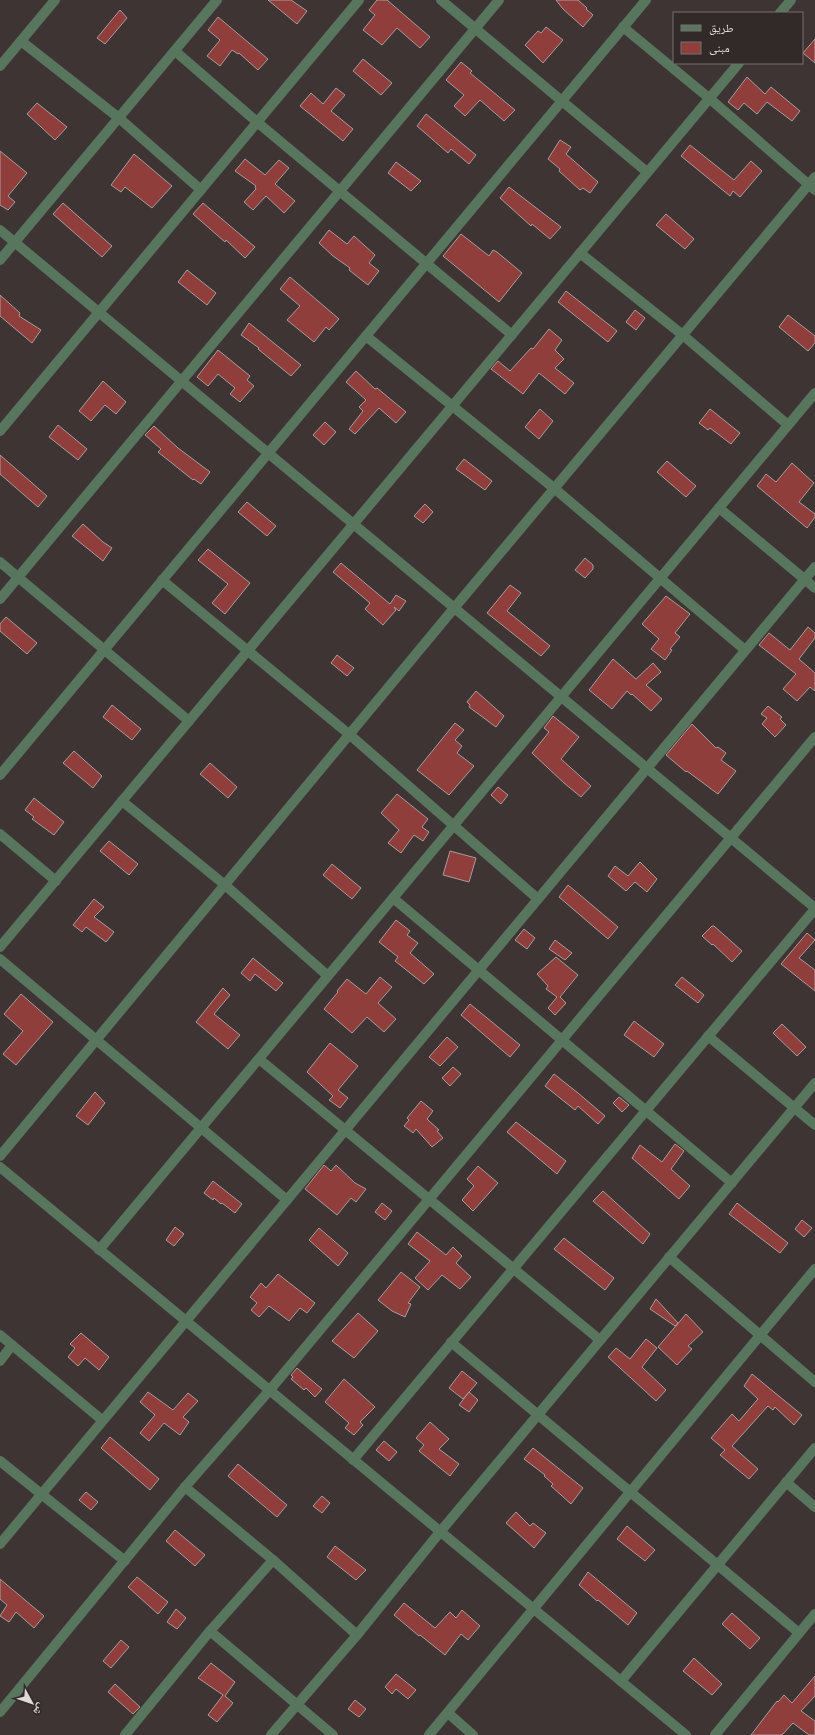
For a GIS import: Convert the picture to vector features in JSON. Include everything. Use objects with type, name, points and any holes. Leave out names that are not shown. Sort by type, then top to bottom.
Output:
[{"type":"street","points":[[0,66],[55,0]]},
{"type":"street","points":[[0,260],[217,0]]},
{"type":"street","points":[[0,431],[359,0]]},
{"type":"street","points":[[441,0],[647,172]]},
{"type":"street","points":[[0,599],[499,0]]},
{"type":"street","points":[[0,775],[646,0]]},
{"type":"street","points":[[781,12],[791,0]]},
{"type":"street","points":[[0,1156],[455,607],[813,184],[623,27]]},
{"type":"street","points":[[21,41],[119,118],[201,190]]},
{"type":"street","points":[[175,51],[257,122],[512,335]]},
{"type":"street","points":[[0,947],[738,64]]},
{"type":"street","points":[[0,230],[100,311],[353,524],[455,607],[815,908],[353,1460]]},
{"type":"street","points":[[580,253],[684,336],[788,425]]},
{"type":"street","points":[[366,336],[555,489],[745,650]]},
{"type":"street","points":[[99,1250],[815,393]]},
{"type":"street","points":[[719,508],[815,588]]},
{"type":"street","points":[[0,562],[189,721]]},
{"type":"street","points":[[0,1544],[815,567]]},
{"type":"street","points":[[162,580],[350,735],[538,899]]},
{"type":"street","points":[[0,1712],[185,1487],[269,1391],[815,737]]},
{"type":"street","points":[[122,801],[225,886],[328,976]]},
{"type":"street","points":[[0,834],[56,880]]},
{"type":"street","points":[[393,898],[732,1183]]},
{"type":"street","points":[[0,959],[287,1200]]},
{"type":"street","points":[[708,1036],[815,1125]]},
{"type":"street","points":[[259,1059],[600,1340]]},
{"type":"street","points":[[271,1735],[357,1635],[440,1532],[815,1083]]},
{"type":"street","points":[[0,1167],[686,1735]]},
{"type":"street","points":[[669,1258],[815,1382]]},
{"type":"street","points":[[429,1735],[815,1270]]},
{"type":"street","points":[[0,1335],[102,1420]]},
{"type":"street","points":[[451,1342],[799,1633]]},
{"type":"street","points":[[0,1360],[12,1345]]},
{"type":"street","points":[[621,1681],[815,1448]]},
{"type":"street","points":[[0,1461],[125,1561]]},
{"type":"street","points":[[786,1482],[815,1507]]},
{"type":"street","points":[[185,1487],[273,1560],[357,1635]]},
{"type":"street","points":[[125,1735],[210,1630],[273,1560]]},
{"type":"street","points":[[714,1735],[815,1614]]},
{"type":"street","points":[[210,1630],[333,1735]]},
{"type":"street","points":[[448,1713],[473,1735]]},
{"type":"building","points":[[268,0],[291,0],[307,11],[297,24]]},
{"type":"building","points":[[377,0],[387,0],[430,37],[420,48],[397,28],[382,45],[363,30],[375,15],[369,10]]},
{"type":"building","points":[[556,0],[578,0],[593,15],[583,27],[563,9]]},
{"type":"building","points":[[120,10],[127,18],[105,44],[97,38]]},
{"type":"building","points":[[218,17],[268,59],[258,70],[239,53],[238,54],[232,50],[220,66],[207,56],[220,40],[208,30]]},
{"type":"building","points":[[546,27],[563,40],[543,63],[525,45],[538,31],[541,33]]},
{"type":"building","points":[[815,39],[815,63],[803,53]]},
{"type":"building","points":[[363,59],[392,83],[381,95],[353,71]]},
{"type":"building","points":[[461,62],[472,71],[470,73],[515,110],[504,121],[480,100],[465,116],[454,106],[464,95],[446,80]]},
{"type":"building","points":[[747,77],[765,94],[771,87],[800,111],[792,121],[767,102],[757,114],[744,103],[738,110],[728,102]]},
{"type":"building","points":[[336,88],[345,95],[331,111],[353,129],[343,141],[300,106],[311,93],[323,104]]},
{"type":"building","points":[[37,103],[67,127],[55,140],[27,114]]},
{"type":"building","points":[[426,114],[476,155],[469,164],[451,149],[448,153],[417,126]]},
{"type":"building","points":[[560,140],[571,147],[566,154],[598,182],[590,193],[583,188],[580,190],[548,159]]},
{"type":"building","points":[[690,145],[734,180],[751,161],[762,171],[740,197],[733,191],[730,196],[681,156]]},
{"type":"building","points":[[0,151],[27,173],[8,196],[15,202],[8,210],[0,205]]},
{"type":"building","points":[[134,154],[172,186],[152,208],[125,187],[121,192],[111,185]]},
{"type":"building","points":[[245,159],[265,175],[279,160],[289,168],[275,184],[295,201],[284,213],[266,196],[253,210],[244,202],[256,189],[256,186],[235,171]]},
{"type":"building","points":[[396,162],[421,181],[411,191],[388,173]]},
{"type":"building","points":[[509,187],[561,227],[550,239],[532,224],[531,226],[500,198]]},
{"type":"building","points":[[63,203],[112,246],[102,257],[53,214]]},
{"type":"building","points":[[203,203],[255,247],[245,258],[226,240],[225,242],[193,214]]},
{"type":"building","points":[[666,214],[694,239],[685,249],[656,225]]},
{"type":"building","points":[[329,230],[347,244],[354,236],[375,255],[369,263],[379,271],[368,285],[319,243]]},
{"type":"building","points":[[461,234],[489,256],[493,250],[497,252],[522,273],[499,302],[443,256]]},
{"type":"building","points":[[187,270],[216,293],[207,305],[178,282]]},
{"type":"building","points":[[290,277],[339,319],[329,330],[326,327],[314,342],[287,320],[300,306],[280,289]]},
{"type":"building","points":[[566,291],[617,331],[608,342],[558,302]]},
{"type":"building","points":[[0,295],[20,313],[19,316],[41,330],[32,343],[0,316]]},
{"type":"building","points":[[635,310],[645,318],[636,330],[626,322]]},
{"type":"building","points":[[788,315],[815,336],[815,343],[808,351],[779,327]]},
{"type":"building","points":[[249,323],[301,365],[291,376],[258,349],[259,348],[241,335]]},
{"type":"building","points":[[549,329],[562,340],[555,350],[564,359],[555,368],[574,383],[565,394],[539,373],[523,394],[491,369],[498,361],[510,371],[531,348],[533,349]]},
{"type":"building","points":[[218,350],[250,376],[247,380],[254,386],[240,402],[230,394],[235,388],[218,374],[208,386],[197,377]]},
{"type":"building","points":[[356,371],[375,389],[377,388],[406,412],[396,423],[379,408],[355,434],[349,429],[363,411],[359,407],[366,400],[346,382]]},
{"type":"building","points":[[103,381],[126,402],[116,414],[105,405],[91,421],[79,411]]},
{"type":"building","points":[[540,409],[553,421],[539,439],[525,427]]},
{"type":"building","points":[[710,409],[740,433],[731,444],[710,428],[708,430],[699,423]]},
{"type":"building","points":[[325,422],[336,432],[324,445],[313,435]]},
{"type":"building","points":[[58,425],[87,449],[78,460],[49,437]]},
{"type":"building","points":[[154,426],[178,448],[210,472],[201,484],[194,479],[193,480],[158,452],[161,449],[145,435]]},
{"type":"building","points":[[0,455],[47,496],[38,507],[0,474]]},
{"type":"building","points":[[464,459],[492,481],[485,490],[456,469]]},
{"type":"building","points":[[667,461],[696,486],[686,497],[657,472]]},
{"type":"building","points":[[792,463],[814,483],[799,502],[815,514],[815,517],[807,528],[757,486],[766,474],[776,482]]},
{"type":"building","points":[[247,502],[276,526],[267,536],[238,512]]},
{"type":"building","points":[[425,504],[433,512],[423,523],[414,516]]},
{"type":"building","points":[[83,524],[112,548],[103,561],[72,536]]},
{"type":"building","points":[[208,549],[250,583],[225,614],[212,603],[228,584],[198,560]]},
{"type":"building","points":[[585,558],[593,565],[593,569],[585,578],[575,570]]},
{"type":"building","points":[[341,563],[390,604],[396,595],[406,601],[399,611],[394,607],[396,610],[383,625],[365,609],[370,603],[333,572]]},
{"type":"building","points":[[510,585],[521,593],[507,611],[550,646],[541,656],[487,613]]},
{"type":"building","points":[[666,596],[690,614],[675,633],[680,637],[670,649],[672,650],[665,660],[651,649],[659,639],[642,624]]},
{"type":"building","points":[[6,617],[37,643],[27,654],[0,631],[0,624]]},
{"type":"building","points":[[808,627],[815,633],[815,638],[799,659],[815,673],[815,691],[810,687],[797,701],[783,689],[796,674],[759,645],[769,633],[790,650]]},
{"type":"building","points":[[337,655],[354,668],[347,676],[331,663]]},
{"type":"building","points":[[613,659],[636,679],[653,663],[661,672],[646,685],[662,699],[651,711],[627,691],[612,709],[589,690]]},
{"type":"building","points":[[476,691],[504,716],[496,727],[469,707],[470,705],[467,702]]},
{"type":"building","points":[[112,705],[141,729],[132,740],[103,717]]},
{"type":"building","points":[[768,706],[782,717],[780,719],[786,725],[775,737],[762,724],[767,718],[761,714]]},
{"type":"building","points":[[553,716],[579,737],[561,759],[591,786],[581,797],[532,753],[549,732],[544,728]]},
{"type":"building","points":[[455,723],[464,730],[455,740],[462,746],[457,753],[474,766],[449,795],[417,770]]},
{"type":"building","points":[[692,724],[716,748],[718,747],[726,753],[721,760],[736,771],[718,794],[687,771],[686,772],[666,755]]},
{"type":"building","points":[[74,751],[102,776],[93,788],[63,763]]},
{"type":"building","points":[[210,763],[237,787],[228,798],[200,774]]},
{"type":"building","points":[[498,787],[508,795],[501,804],[491,795]]},
{"type":"building","points":[[397,794],[428,819],[422,827],[429,832],[423,841],[414,835],[401,853],[388,843],[399,830],[381,813]]},
{"type":"building","points":[[34,798],[64,822],[54,835],[32,819],[34,817],[25,810]]},
{"type":"building","points":[[109,841],[138,864],[129,875],[100,851]]},
{"type":"building","points":[[450,851],[476,858],[469,882],[443,875]]},
{"type":"building","points":[[640,862],[657,879],[647,892],[635,882],[626,891],[608,876],[615,866],[628,876]]},
{"type":"building","points":[[332,864],[361,888],[352,899],[323,875]]},
{"type":"building","points":[[568,885],[618,927],[608,939],[559,897]]},
{"type":"building","points":[[94,899],[104,907],[94,917],[114,932],[106,942],[86,927],[82,932],[73,925]]},
{"type":"building","points":[[396,920],[410,931],[407,935],[418,943],[410,953],[434,974],[424,984],[395,961],[398,957],[379,942]]},
{"type":"building","points":[[712,926],[714,926],[742,951],[732,962],[702,936]]},
{"type":"building","points":[[524,929],[535,938],[527,949],[515,940]]},
{"type":"building","points":[[807,933],[815,940],[799,958],[815,970],[815,991],[781,964]]},
{"type":"building","points":[[555,940],[572,953],[565,960],[549,949]]},
{"type":"building","points":[[556,957],[578,975],[560,997],[566,1003],[555,1015],[548,1008],[557,997],[546,989],[548,986],[537,974]]},
{"type":"building","points":[[253,958],[283,983],[276,991],[255,974],[250,981],[241,973]]},
{"type":"building","points":[[380,977],[392,987],[378,1003],[396,1019],[384,1032],[367,1017],[352,1033],[324,1009],[347,979],[366,994]]},
{"type":"building","points":[[682,977],[704,995],[698,1003],[675,985]]},
{"type":"building","points":[[223,988],[230,995],[214,1014],[240,1035],[228,1049],[196,1022]]},
{"type":"building","points":[[21,994],[53,1022],[16,1065],[3,1054],[23,1031],[4,1014]]},
{"type":"building","points":[[470,1004],[520,1045],[510,1057],[461,1015]]},
{"type":"building","points":[[634,1021],[664,1044],[654,1057],[624,1035]]},
{"type":"building","points":[[782,1024],[806,1047],[797,1056],[773,1033]]},
{"type":"building","points":[[447,1037],[458,1047],[440,1066],[429,1057]]},
{"type":"building","points":[[330,1043],[358,1066],[338,1090],[348,1098],[340,1108],[329,1100],[333,1096],[307,1072]]},
{"type":"building","points":[[453,1067],[461,1074],[450,1086],[442,1078]]},
{"type":"building","points":[[554,1074],[605,1116],[598,1124],[578,1106],[575,1110],[545,1086]]},
{"type":"building","points":[[95,1092],[105,1103],[88,1125],[76,1116]]},
{"type":"building","points":[[619,1097],[629,1105],[622,1112],[613,1103]]},
{"type":"building","points":[[421,1101],[433,1111],[427,1119],[439,1130],[437,1131],[443,1138],[432,1147],[416,1129],[413,1133],[404,1126],[409,1120],[407,1118]]},
{"type":"building","points":[[516,1122],[566,1161],[557,1174],[507,1132]]},
{"type":"building","points":[[675,1144],[684,1151],[671,1169],[690,1186],[679,1199],[632,1158],[640,1145],[662,1162]]},
{"type":"building","points":[[324,1165],[331,1171],[336,1165],[355,1183],[366,1189],[356,1202],[351,1198],[337,1215],[305,1189]]},
{"type":"building","points":[[478,1166],[498,1183],[473,1211],[462,1200],[474,1186],[467,1179]]},
{"type":"building","points":[[213,1181],[242,1204],[235,1213],[222,1203],[221,1204],[214,1198],[213,1200],[204,1193]]},
{"type":"building","points":[[603,1191],[650,1234],[643,1244],[593,1201]]},
{"type":"building","points":[[382,1203],[392,1211],[385,1220],[375,1212]]},
{"type":"building","points":[[737,1203],[788,1243],[780,1253],[729,1214]]},
{"type":"building","points":[[802,1220],[812,1228],[804,1237],[795,1229]]},
{"type":"building","points":[[175,1227],[184,1234],[174,1246],[166,1240]]},
{"type":"building","points":[[319,1228],[348,1253],[338,1266],[309,1240]]},
{"type":"building","points":[[417,1232],[446,1255],[453,1247],[462,1256],[456,1263],[471,1277],[460,1289],[442,1275],[428,1290],[415,1278],[430,1261],[408,1244]]},
{"type":"building","points":[[564,1238],[614,1278],[605,1290],[554,1249]]},
{"type":"building","points":[[401,1272],[420,1287],[408,1303],[411,1304],[405,1317],[392,1311],[378,1300]]},
{"type":"building","points":[[278,1274],[315,1303],[307,1313],[300,1308],[289,1321],[269,1306],[259,1317],[251,1310],[257,1303],[250,1297],[261,1283],[266,1288]]},
{"type":"building","points":[[656,1299],[678,1323],[675,1326],[650,1309]]},
{"type":"building","points":[[358,1313],[378,1331],[354,1358],[332,1341]]},
{"type":"building","points":[[686,1314],[703,1332],[688,1346],[692,1349],[677,1365],[658,1347]]},
{"type":"building","points":[[81,1333],[109,1357],[99,1370],[85,1358],[78,1366],[68,1357],[75,1348],[70,1344]]},
{"type":"building","points":[[646,1339],[657,1348],[642,1367],[666,1390],[656,1401],[608,1357],[616,1348],[630,1359]]},
{"type":"building","points":[[297,1368],[322,1389],[315,1397],[306,1388],[304,1390],[291,1379],[293,1377],[291,1375]]},
{"type":"building","points":[[462,1371],[477,1383],[463,1399],[449,1388]]},
{"type":"building","points":[[752,1374],[802,1415],[794,1425],[775,1407],[773,1410],[768,1406],[732,1446],[758,1469],[749,1479],[720,1455],[725,1450],[711,1438],[732,1414],[739,1421],[758,1399],[744,1386]]},
{"type":"building","points":[[344,1379],[375,1407],[360,1422],[363,1425],[354,1435],[345,1428],[349,1423],[325,1402]]},
{"type":"building","points":[[148,1392],[173,1410],[188,1393],[198,1401],[183,1417],[189,1422],[180,1435],[164,1423],[149,1441],[140,1433],[155,1415],[140,1402]]},
{"type":"building","points":[[469,1392],[478,1400],[469,1412],[459,1405]]},
{"type":"building","points":[[430,1422],[449,1439],[439,1449],[459,1464],[450,1476],[419,1451],[424,1445],[416,1438]]},
{"type":"building","points":[[110,1437],[159,1479],[150,1490],[101,1448]]},
{"type":"building","points":[[384,1441],[397,1452],[389,1461],[376,1450]]},
{"type":"building","points":[[533,1448],[583,1488],[571,1504],[551,1486],[553,1484],[544,1476],[545,1475],[524,1459]]},
{"type":"building","points":[[238,1464],[287,1505],[277,1517],[228,1476]]},
{"type":"building","points":[[86,1492],[98,1502],[91,1510],[79,1500]]},
{"type":"building","points":[[322,1496],[330,1503],[322,1513],[313,1506]]},
{"type":"building","points":[[516,1512],[530,1526],[533,1523],[546,1533],[534,1548],[506,1523]]},
{"type":"building","points":[[627,1526],[655,1550],[645,1561],[617,1539]]},
{"type":"building","points":[[175,1530],[205,1555],[195,1566],[166,1541]]},
{"type":"building","points":[[335,1546],[366,1570],[356,1580],[327,1557]]},
{"type":"building","points":[[588,1572],[637,1613],[628,1625],[579,1585]]},
{"type":"building","points":[[137,1577],[168,1602],[158,1614],[128,1587]]},
{"type":"building","points":[[0,1579],[44,1616],[34,1628],[16,1612],[9,1622],[0,1616],[7,1605],[0,1599]]},
{"type":"building","points":[[404,1603],[435,1628],[450,1612],[456,1618],[462,1610],[480,1626],[468,1640],[461,1634],[445,1655],[394,1615]]},
{"type":"building","points":[[176,1609],[186,1618],[177,1629],[167,1622]]},
{"type":"building","points":[[732,1613],[760,1638],[750,1649],[722,1624]]},
{"type":"building","points":[[121,1640],[129,1647],[111,1668],[103,1661]]},
{"type":"building","points":[[694,1658],[722,1684],[712,1695],[683,1671]]},
{"type":"building","points":[[211,1663],[235,1682],[225,1696],[233,1703],[217,1722],[208,1715],[223,1695],[198,1678]]},
{"type":"building","points":[[396,1674],[416,1690],[408,1699],[396,1689],[392,1694],[385,1687]]},
{"type":"building","points":[[815,1676],[815,1696],[801,1711],[815,1721],[815,1735],[809,1735],[793,1723],[782,1735],[751,1735],[777,1701],[778,1702],[784,1695],[792,1703]]},
{"type":"building","points":[[115,1684],[140,1707],[133,1714],[108,1692]]},
{"type":"building","points":[[355,1700],[366,1709],[359,1717],[348,1709]]}]
